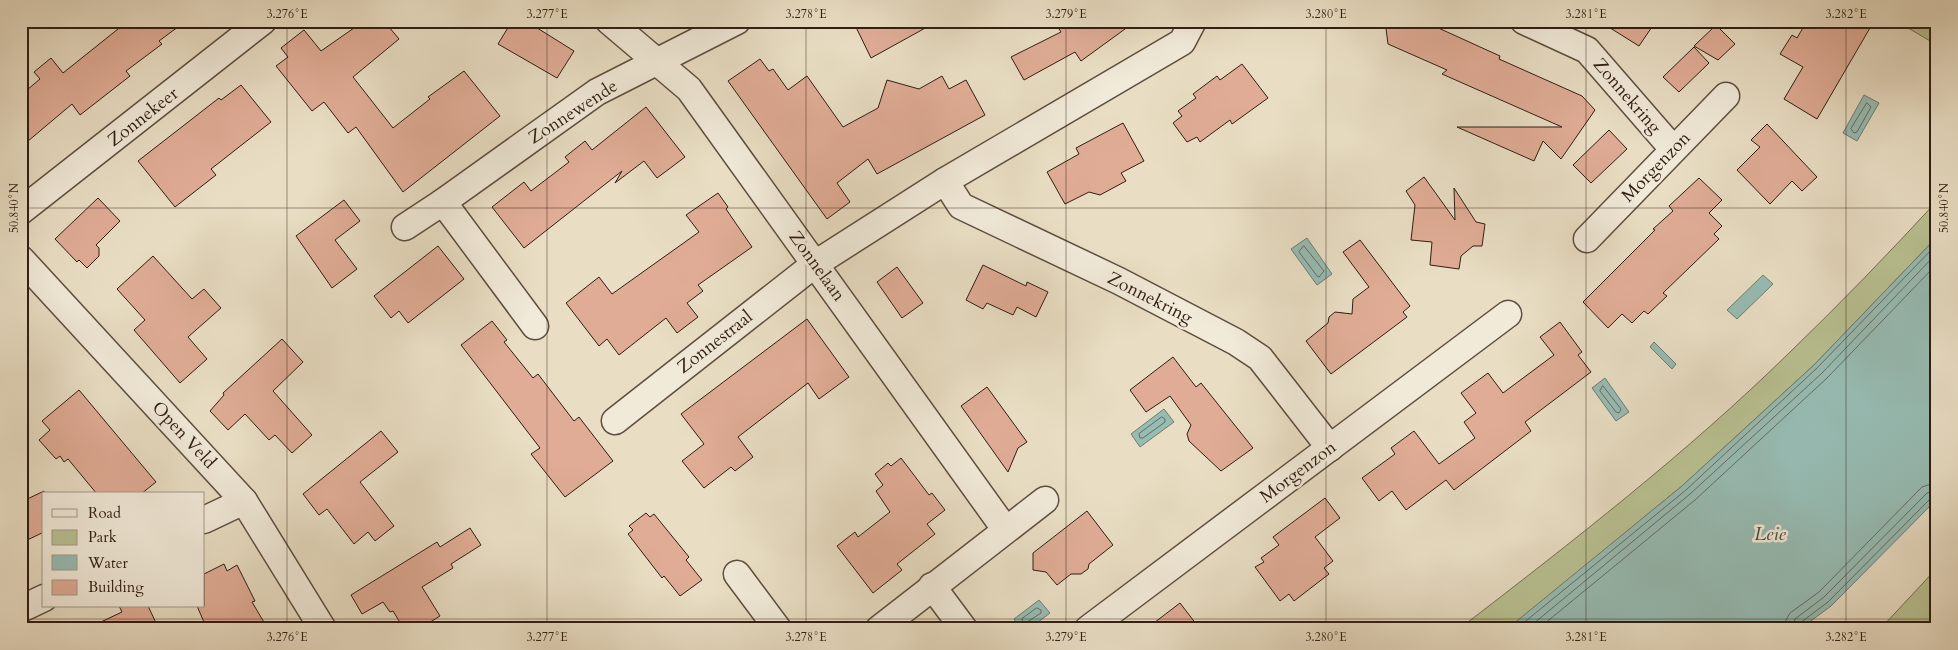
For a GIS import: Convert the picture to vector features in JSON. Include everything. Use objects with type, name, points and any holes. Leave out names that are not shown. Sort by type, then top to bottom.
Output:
[{"type":"street","name":"Zonnekeer","points":[[21,212],[263,21]]},
{"type":"street","name":"Zonnelaan","points":[[609,21],[656,63],[689,89],[1005,529]]},
{"type":"street","name":"Zonnewende","points":[[405,227],[597,92],[736,21]]},
{"type":"street","points":[[815,264],[1207,21]]},
{"type":"street","name":"Zonnekring","points":[[1524,21],[1586,50],[1673,149]]},
{"type":"street","name":"Morgenzon","points":[[1587,239],[1726,96]]},
{"type":"street","name":"Zonnekring","points":[[945,182],[961,206],[1119,281],[1236,342],[1260,358],[1330,448]]},
{"type":"street","points":[[443,202],[535,326]]},
{"type":"street","name":"Open Veld","points":[[21,258],[244,501],[323,629]]},
{"type":"street","name":"Zonnestraal","points":[[615,421],[815,264]]},
{"type":"street","name":"Morgenzon","points":[[1088,629],[1508,314]]},
{"type":"street","points":[[880,629],[932,586],[1044,500]]},
{"type":"street","points":[[205,520],[244,501]]},
{"type":"street","points":[[737,574],[778,629]]},
{"type":"street","points":[[932,586],[964,629]]},
{"type":"street","points":[[21,609],[42,599]]},
{"type":"green space","points":[[1896,21],[1937,21],[1937,45]]},
{"type":"green space","points":[[1937,201],[1937,237],[1814,365],[1682,486],[1507,629],[1459,629],[1629,496],[1711,426],[1827,316]]},
{"type":"green space","points":[[1937,568],[1937,629],[1882,629],[1882,627]]},
{"type":"water","points":[[1864,95],[1879,103],[1857,141],[1843,133]]},
{"type":"water","name":"Leie","points":[[1937,237],[1937,499],[1831,606],[1800,629],[1507,629],[1682,486],[1814,365]]},
{"type":"water","points":[[1307,238],[1332,274],[1317,285],[1291,249]]},
{"type":"water","points":[[1763,275],[1773,284],[1737,319],[1727,310]]},
{"type":"water","points":[[1654,342],[1676,364],[1672,369],[1650,347]]},
{"type":"water","points":[[1605,378],[1629,412],[1616,421],[1592,388]]},
{"type":"water","points":[[1164,409],[1174,422],[1140,447],[1131,434]]},
{"type":"water","points":[[1039,600],[1050,613],[1029,629],[1021,629],[1014,619]]},
{"type":"building","points":[[128,21],[186,21],[159,41],[162,44],[126,71],[130,76],[80,115],[72,104],[21,147],[21,95],[40,79],[34,72],[51,58],[63,73]]},
{"type":"building","points":[[364,21],[384,21],[399,39],[353,77],[393,128],[430,99],[428,97],[464,71],[500,116],[403,192],[356,127],[348,133],[324,102],[312,111],[276,66],[288,57],[281,48],[304,30],[321,51]]},
{"type":"building","points":[[512,21],[526,21],[574,51],[557,78],[498,44]]},
{"type":"building","points":[[853,21],[938,21],[871,58]]},
{"type":"building","points":[[1054,21],[1136,21],[1081,61],[1075,52],[1024,80],[1011,57],[1061,32]]},
{"type":"building","points":[[1385,21],[1423,21],[1500,56],[1499,59],[1582,96],[1595,110],[1561,159],[1543,141],[1534,161],[1457,127],[1562,127],[1442,74],[1447,70],[1388,44]]},
{"type":"building","points":[[1599,21],[1656,21],[1639,46]]},
{"type":"building","points":[[1807,21],[1874,21],[1817,119],[1784,99],[1803,67],[1780,54],[1792,35],[1797,38]]},
{"type":"building","points":[[1716,25],[1735,44],[1718,60],[1694,46]]},
{"type":"building","points":[[1694,47],[1709,63],[1679,92],[1663,77]]},
{"type":"building","points":[[760,59],[769,71],[773,69],[788,90],[807,76],[843,127],[878,108],[887,80],[919,89],[942,76],[949,89],[966,80],[985,115],[877,174],[868,159],[837,183],[850,202],[827,219],[728,81]]},
{"type":"building","points":[[1242,64],[1268,98],[1232,124],[1230,120],[1200,142],[1197,137],[1187,142],[1173,123],[1182,116],[1178,111],[1196,98],[1193,94],[1217,76],[1220,80]]},
{"type":"building","points":[[241,85],[271,122],[211,169],[216,175],[175,207],[138,161],[219,98],[221,100]]},
{"type":"building","points":[[646,107],[685,157],[657,178],[644,161],[615,183],[622,171],[524,248],[492,207],[524,182],[531,191],[569,162],[565,157],[585,141],[592,150]]},
{"type":"building","points":[[1123,123],[1144,161],[1121,173],[1126,181],[1100,195],[1089,192],[1065,204],[1047,172],[1079,154],[1076,148]]},
{"type":"building","points":[[1767,124],[1817,177],[1802,191],[1792,181],[1770,204],[1737,170],[1760,147],[1751,140]]},
{"type":"building","points":[[1609,130],[1627,149],[1591,183],[1573,165]]},
{"type":"building","points":[[1424,177],[1455,220],[1454,188],[1476,222],[1485,224],[1482,246],[1473,246],[1461,256],[1459,269],[1430,265],[1432,242],[1411,240],[1415,205],[1406,191]]},
{"type":"building","points":[[1699,178],[1722,200],[1709,213],[1722,226],[1714,234],[1719,239],[1663,293],[1667,296],[1648,314],[1644,311],[1632,323],[1622,314],[1608,328],[1583,302],[1655,230],[1653,229],[1673,211],[1669,206]]},
{"type":"building","points":[[718,193],[728,207],[726,209],[752,247],[698,285],[703,291],[687,303],[698,317],[677,333],[666,318],[619,355],[607,339],[599,346],[566,303],[599,277],[612,294],[699,232],[686,215]]},
{"type":"building","points":[[98,198],[120,221],[96,245],[99,248],[99,256],[87,268],[79,260],[77,262],[55,239]]},
{"type":"building","points":[[344,200],[360,221],[335,240],[357,269],[332,288],[296,236]]},
{"type":"building","points":[[1360,240],[1410,306],[1403,312],[1407,317],[1331,374],[1306,341],[1328,323],[1329,317],[1335,312],[1352,314],[1353,299],[1369,287],[1343,252]]},
{"type":"building","points":[[438,246],[464,279],[408,323],[399,311],[391,318],[374,296]]},
{"type":"building","points":[[153,256],[192,299],[204,289],[221,308],[188,337],[207,359],[180,383],[134,330],[145,320],[117,289]]},
{"type":"building","points":[[983,265],[1026,286],[1027,282],[1048,292],[1036,317],[1017,307],[1013,315],[987,303],[983,309],[966,300]]},
{"type":"building","points":[[897,267],[923,303],[902,318],[877,282]]},
{"type":"building","points":[[807,319],[849,377],[819,399],[808,383],[738,437],[753,457],[735,471],[731,467],[704,488],[682,461],[704,444],[681,414]]},
{"type":"building","points":[[492,321],[507,340],[504,342],[533,378],[538,374],[574,421],[579,417],[613,461],[565,497],[531,454],[540,448],[461,345]]},
{"type":"building","points":[[1560,322],[1582,352],[1578,355],[1591,372],[1525,422],[1531,431],[1454,490],[1446,480],[1406,510],[1392,491],[1379,501],[1362,478],[1395,454],[1391,448],[1414,431],[1439,464],[1475,438],[1464,422],[1476,413],[1461,393],[1488,373],[1503,393],[1554,355],[1540,337]]},
{"type":"building","points":[[282,339],[303,362],[273,391],[312,435],[292,453],[275,435],[269,440],[245,414],[228,430],[210,411],[224,395],[223,393]]},
{"type":"building","points":[[1173,357],[1196,387],[1201,383],[1253,448],[1221,471],[1189,441],[1187,434],[1191,425],[1170,396],[1146,412],[1130,390]]},
{"type":"building","points":[[987,387],[1027,442],[1018,448],[1008,472],[961,406]]},
{"type":"building","points":[[79,390],[156,482],[144,492],[95,492],[68,459],[64,462],[60,456],[56,459],[39,440],[50,430],[42,421]]},
{"type":"building","points":[[381,431],[398,452],[360,482],[394,526],[375,541],[368,532],[354,544],[327,509],[319,515],[303,494]]},
{"type":"building","points":[[901,458],[929,495],[932,493],[945,510],[927,524],[935,534],[897,564],[902,570],[873,593],[837,546],[855,532],[858,537],[890,512],[876,491],[883,485],[875,474],[888,463],[891,466]]},
{"type":"building","points":[[44,491],[42,492],[42,533],[21,543],[21,502]]},
{"type":"building","points":[[1325,498],[1340,518],[1315,537],[1333,561],[1324,568],[1329,574],[1294,601],[1289,594],[1280,601],[1255,567],[1264,562],[1261,558],[1279,545],[1273,537]]},
{"type":"building","points":[[1087,511],[1113,545],[1089,564],[1088,569],[1081,574],[1071,574],[1057,585],[1046,572],[1033,570],[1033,553]]},
{"type":"building","points":[[646,513],[650,517],[654,514],[689,557],[686,560],[702,580],[680,596],[664,576],[662,578],[628,534],[633,530],[629,526]]},
{"type":"building","points":[[470,528],[481,545],[451,564],[453,568],[422,587],[440,616],[419,629],[404,629],[393,611],[390,612],[383,602],[362,614],[351,595],[437,542],[440,547]]},
{"type":"building","points":[[224,564],[227,571],[237,565],[255,601],[252,602],[268,629],[207,629],[198,608],[205,608],[205,574]]},
{"type":"building","points":[[1180,603],[1200,629],[1146,629]]},
{"type":"building","points":[[120,608],[149,608],[159,629],[86,629],[122,612]]}]
